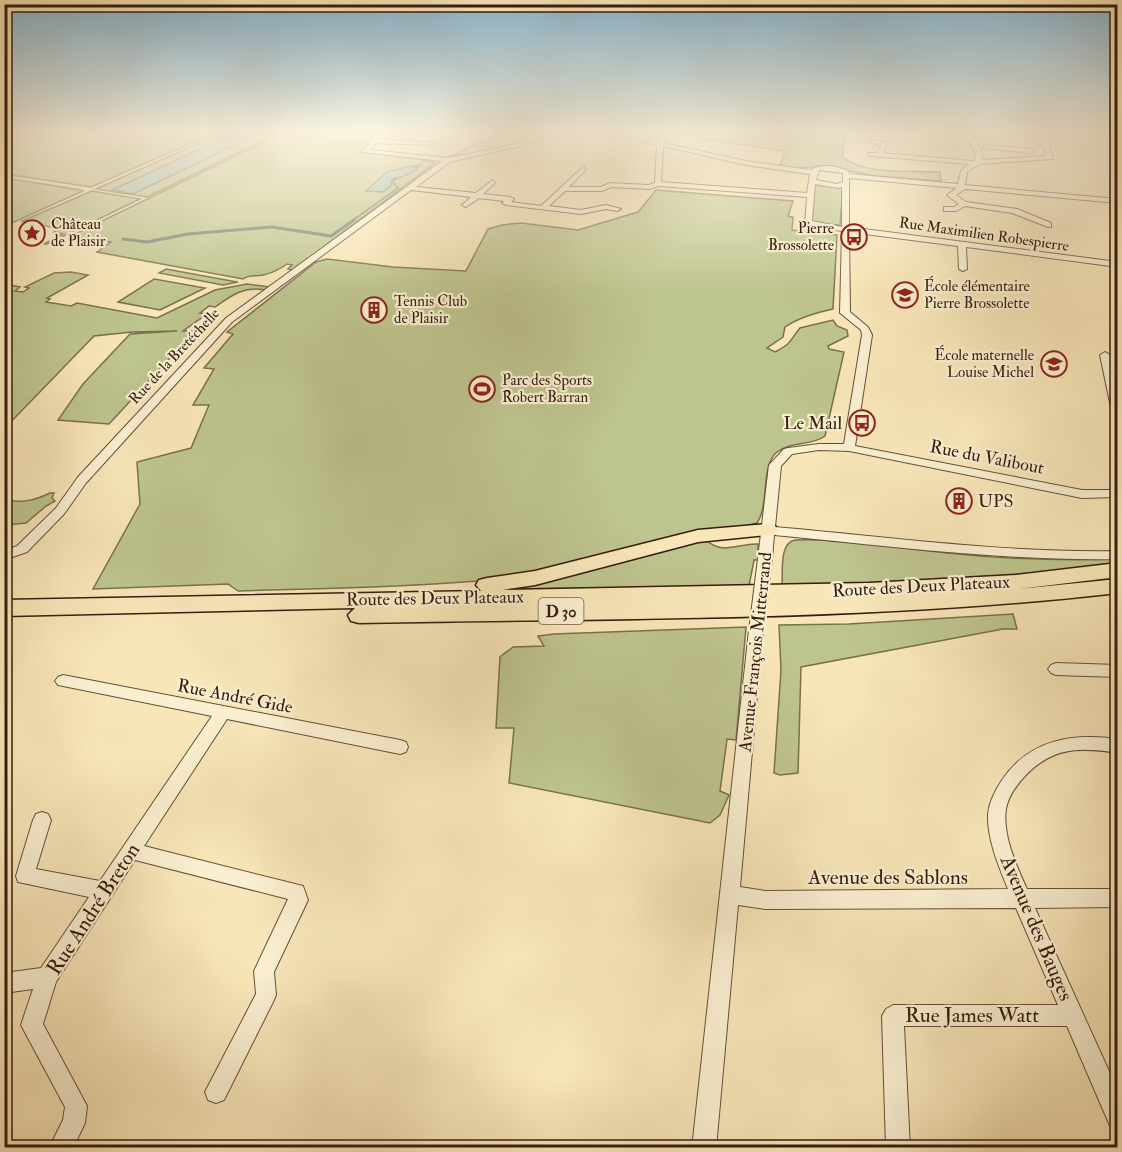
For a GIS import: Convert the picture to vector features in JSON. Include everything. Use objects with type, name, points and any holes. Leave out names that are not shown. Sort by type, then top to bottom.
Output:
[{"type":"main road","points":[[405,599],[425,590],[524,581],[698,536],[768,530]]},
{"type":"main road","name":"Route des Deux Plateaux","points":[[4,608],[929,587],[1016,582],[1118,570]]},
{"type":"main road","name":"Route des Deux Plateaux","points":[[4,621],[873,605],[1028,596],[1118,586]]},
{"type":"street","points":[[466,205],[490,185]]},
{"type":"street","points":[[543,208],[567,185]]},
{"type":"street","points":[[563,189],[602,189],[610,185],[649,187],[656,185]]},
{"type":"street","points":[[669,185],[810,195]]},
{"type":"street","points":[[811,185],[808,222],[813,225],[846,230]]},
{"type":"street","points":[[846,185],[845,313],[865,329],[867,335],[849,448]]},
{"type":"street","points":[[920,185],[1118,201]]},
{"type":"street","points":[[410,186],[510,199],[506,202],[543,208],[581,212],[606,207],[617,209]]},
{"type":"street","name":"Rue de la Bretéchelle","points":[[4,556],[22,549],[60,511],[102,457],[229,320],[280,285],[292,273],[410,186]]},
{"type":"street","points":[[962,188],[951,195],[964,204],[1014,211],[1048,225]]},
{"type":"street","points":[[947,209],[964,204]]},
{"type":"street","name":"Rue Maximilien Robespierre","points":[[846,230],[1118,265]]},
{"type":"street","points":[[962,246],[963,269]]},
{"type":"street","points":[[1106,355],[1118,417]]},
{"type":"street","name":"Avenue François Mitterrand","points":[[704,1148],[755,639],[775,465],[788,451],[819,447],[849,448]]},
{"type":"street","name":"Rue du Valibout","points":[[849,448],[1082,494],[1114,494],[1118,489]]},
{"type":"street","name":"Route des Deux Plateaux","points":[[768,530],[999,555],[1065,557],[1118,555]]},
{"type":"street","points":[[1056,669],[1118,670]]},
{"type":"street","name":"Rue André Gide","points":[[63,681],[222,714],[400,747]]},
{"type":"street","name":"Rue André Breton","points":[[60,1148],[74,1123],[76,1106],[32,1025],[47,977],[222,714]]},
{"type":"street","name":"Avenue des Bauges","points":[[1118,746],[1088,741],[1055,745],[1026,762],[1007,786],[997,810],[1003,848],[1011,874],[1118,1118]]},
{"type":"street","points":[[42,820],[25,876],[104,891]]},
{"type":"street","points":[[131,851],[296,892],[298,900],[264,970],[266,995],[216,1092]]},
{"type":"street","name":"Avenue des Sablons","points":[[731,895],[765,900],[1118,898]]},
{"type":"street","points":[[4,983],[47,977]]},
{"type":"street","name":"Rue James Watt","points":[[898,1148],[893,1016],[1074,1015]]},
{"type":"green space","points":[[5,185],[48,185],[83,191],[5,226]]},
{"type":"green space","points":[[106,185],[172,185],[147,197],[96,189]]},
{"type":"green space","points":[[177,185],[406,185],[293,270],[288,269],[292,265],[287,264],[270,273],[243,279],[97,252],[111,242],[71,236]]},
{"type":"green space","points":[[814,185],[843,187],[840,225],[812,221]]},
{"type":"green space","name":"Parc des Sports Robert Barran","points":[[656,190],[793,201],[788,216],[793,217],[792,230],[837,235],[833,309],[808,316],[785,327],[783,337],[767,348],[775,352],[788,344],[800,328],[833,320],[837,326],[847,330],[848,336],[828,346],[829,349],[844,352],[825,436],[783,449],[772,458],[761,515],[757,523],[522,577],[416,585],[238,591],[228,584],[93,589],[140,504],[137,462],[191,448],[209,405],[193,405],[214,369],[204,368],[233,334],[227,332],[316,262],[327,259],[393,267],[466,271],[488,229],[521,223],[578,230],[638,212]]},
{"type":"green space","points":[[92,191],[140,199],[47,244],[44,244],[63,234],[54,232],[60,229],[22,221]]},
{"type":"green space","points":[[166,269],[238,282],[223,285],[159,273]]},
{"type":"green space","points":[[71,272],[88,275],[47,298],[50,299],[46,302],[71,306],[77,303],[157,318],[215,290],[247,284],[270,287],[265,290],[244,290],[215,307],[209,306],[200,313],[207,314],[183,331],[195,331],[109,424],[58,420],[83,384],[130,334],[177,331],[94,336],[5,428],[5,284],[20,287],[15,291],[23,292],[29,288],[25,287],[54,273]]},
{"type":"green space","points":[[154,279],[205,288],[160,310],[118,302]]},
{"type":"green space","points":[[54,493],[52,498],[55,501],[26,523],[5,525],[5,497],[21,501]]},
{"type":"green space","points":[[705,539],[711,544],[724,548],[758,544],[758,560],[754,560],[749,586],[507,589]]},
{"type":"green space","points":[[795,540],[852,542],[1010,558],[1117,559],[1117,564],[950,579],[782,585],[784,552],[786,546]]},
{"type":"green space","points":[[1013,614],[1017,629],[1003,629],[801,667],[798,773],[780,775],[774,773],[781,670],[779,625],[849,624]]},
{"type":"green space","points":[[746,627],[736,740],[727,739],[720,791],[729,795],[720,815],[710,823],[509,783],[514,728],[496,728],[500,657],[513,647],[544,646],[538,636],[554,634]]},
{"type":"water","points":[[123,185],[152,185],[133,194],[112,190]]},
{"type":"water","points":[[373,185],[392,185],[383,192],[366,191]]},
{"type":"waterway","points":[[352,221],[398,188],[395,185]]},
{"type":"waterway","points":[[6,221],[11,219]]},
{"type":"waterway","points":[[4,222],[9,220]]},
{"type":"waterway","points":[[123,239],[147,242],[188,234],[272,227],[331,236],[354,220]]},
{"type":"place","name":"Château de Plaisir","points":[[32,233]]},
{"type":"place","name":"Pierre Brossolette","points":[[854,237]]},
{"type":"place","name":"École élémentaire Pierre Brossolette","points":[[905,295]]},
{"type":"place","name":"Tennis Club de Plaisir","points":[[374,310]]},
{"type":"place","name":"École maternelle Louise Michel","points":[[1054,364]]},
{"type":"place","name":"Parc des Sports Robert Barran","points":[[482,389]]},
{"type":"place","name":"Le Mail","points":[[862,423]]},
{"type":"place","name":"UPS","points":[[959,501]]}]
